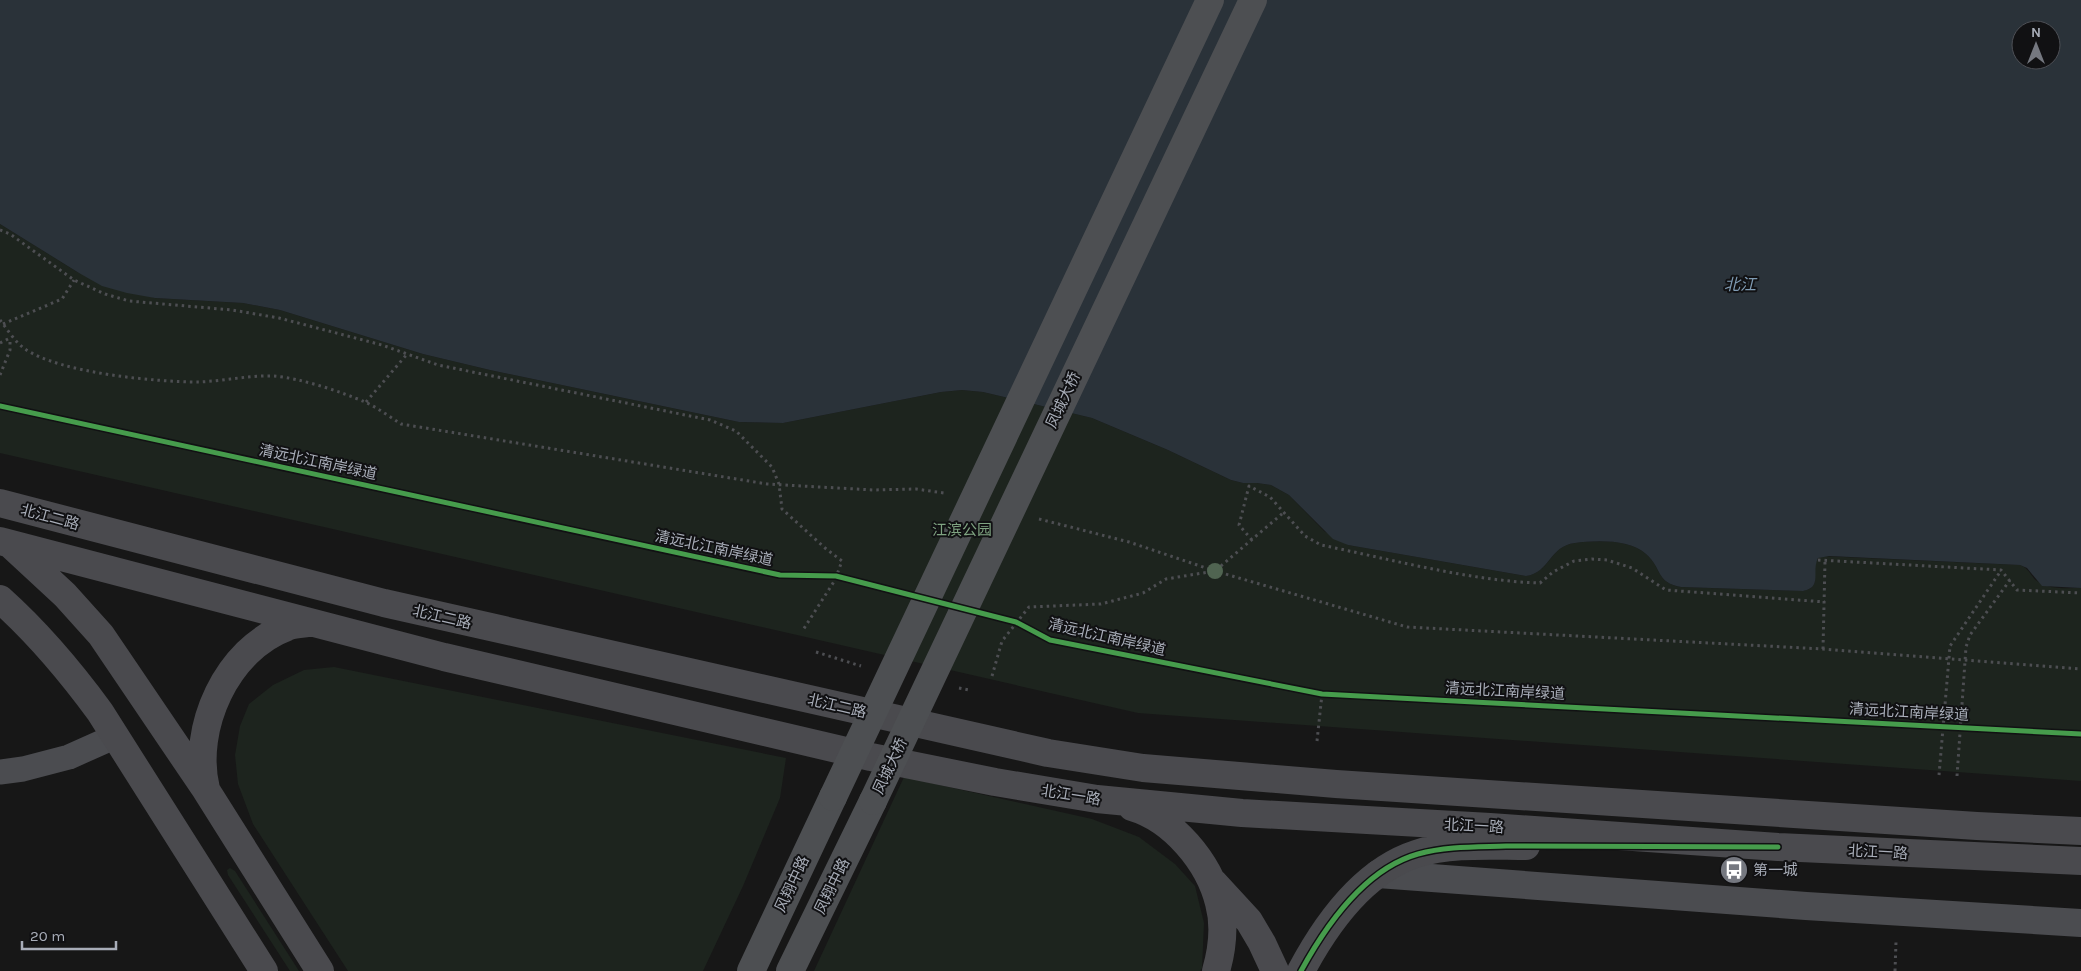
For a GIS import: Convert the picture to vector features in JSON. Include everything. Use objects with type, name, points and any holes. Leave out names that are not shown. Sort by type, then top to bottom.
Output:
[{"type":"main road","points":[[890,675],[1210,0]]},
{"type":"main road","name":"凤城大桥","points":[[873,800],[1253,0]]},
{"type":"main road","name":"北江二路","points":[[0,503],[384,603],[1048,753],[1143,768],[1356,785],[1977,826],[2081,831]]},
{"type":"main road","points":[[3,540],[311,622]]},
{"type":"main road","points":[[3,540],[65,596],[101,636],[206,790],[320,971]]},
{"type":"main road","points":[[0,599],[36,632],[72,673],[116,736],[264,971]]},
{"type":"main road","points":[[206,790],[203,774],[204,739],[211,711],[223,685],[244,656],[260,642],[290,626],[311,622]]},
{"type":"main road","name":"北江一路","points":[[311,622],[444,657],[871,757],[1096,800],[1242,813],[1490,827],[1778,847],[2081,861]]},
{"type":"main road","name":"风翔中路","points":[[751,971],[890,675]]},
{"type":"main road","name":"凤翔中路","points":[[790,971],[873,800]]},
{"type":"main road","points":[[1096,800],[1144,811],[1181,838],[1195,854],[1211,880],[1220,904],[1222,927],[1221,955],[1216,971]]},
{"type":"main road","points":[[1302,971],[1326,930],[1360,889],[1378,874],[1397,862],[1417,854],[1464,847],[1506,846],[1778,847]]},
{"type":"main road","points":[[1211,880],[1250,922],[1275,971]]},
{"type":"street","points":[[0,772],[23,769],[69,757],[116,736]]},
{"type":"street","points":[[1378,874],[1806,906],[2081,923]]},
{"type":"path","points":[[0,230],[10,234],[74,280],[105,294],[129,301],[232,310],[270,317],[382,345],[438,364],[710,420],[736,431],[772,467],[779,484],[782,509],[842,561],[836,576],[803,630]]},
{"type":"path","points":[[3,324],[62,299],[74,280]]},
{"type":"path","points":[[0,343],[11,337],[10,350],[0,376]]},
{"type":"path","points":[[366,402],[408,353]]},
{"type":"path","points":[[1252,540],[1239,525],[1249,486],[1270,497],[1283,514],[1305,536],[1321,545],[1469,575],[1540,583],[1552,572],[1574,561],[1606,560],[1632,568],[1666,590],[1824,602]]},
{"type":"path","points":[[992,676],[1002,641],[1029,607],[1101,604],[1143,593],[1166,579],[1215,571],[1283,514]]},
{"type":"path","points":[[1818,560],[2001,570],[2017,590],[2081,593]]},
{"type":"path","points":[[1823,649],[1824,561]]},
{"type":"path","points":[[1939,774],[1950,646],[2000,572]]},
{"type":"path","points":[[828,575],[844,578]]},
{"type":"path","points":[[1957,776],[1966,647],[1970,635],[2010,580]]},
{"type":"path","points":[[1007,620],[1016,622],[1024,627]]},
{"type":"path","points":[[816,652],[890,675]]},
{"type":"path","points":[[1312,692],[1332,695]]},
{"type":"path","points":[[1317,741],[1322,694]]},
{"type":"green space","name":"江滨公园","points":[[0,224],[79,273],[155,298],[243,303],[280,310],[423,354],[490,370],[739,422],[783,423],[941,392],[962,390],[983,392],[1092,418],[1168,450],[1231,480],[1271,485],[1289,495],[1324,531],[1348,545],[1526,576],[1540,570],[1554,554],[1566,545],[1592,541],[1622,543],[1639,549],[1646,554],[1667,582],[1681,587],[1803,591],[1810,589],[1813,585],[1815,581],[1815,565],[1821,556],[2020,565],[2026,568],[2037,581],[2047,586],[2081,588],[2081,781],[1138,713],[0,453]]},
{"type":"green space","points":[[334,667],[786,758],[780,798],[743,886],[703,971],[348,971],[253,824],[238,784],[235,755],[240,726],[249,704],[273,685],[304,670]]},
{"type":"green space","points":[[904,777],[1092,819],[1139,837],[1175,864],[1195,886],[1204,923],[1202,968],[1200,971],[814,971]]},
{"type":"green space","points":[[230,868],[235,871],[299,971],[290,971],[228,875],[227,870]]},
{"type":"water","name":"北江","points":[[0,0],[2081,0],[2081,588],[2042,586],[2027,568],[2020,565],[1829,556],[1818,558],[1815,582],[1809,589],[1803,591],[1681,587],[1667,582],[1646,554],[1639,549],[1622,543],[1602,541],[1566,545],[1554,554],[1540,570],[1526,576],[1348,545],[1333,539],[1289,495],[1271,485],[1231,480],[1168,450],[1092,418],[983,392],[962,390],[941,392],[783,423],[739,422],[490,370],[423,354],[280,310],[243,303],[155,298],[127,293],[102,286],[0,224]]},
{"type":"cycle path","name":"清远北江南岸绿道","points":[[0,406],[780,575],[836,576],[1016,622],[1050,640],[1322,694],[2081,734]]},
{"type":"cycle path","points":[[1301,971],[1322,935],[1364,885],[1399,861],[1429,851],[1451,848],[1506,846],[1778,847]]},
{"type":"place","name":"第一城","points":[[1734,870]]}]
